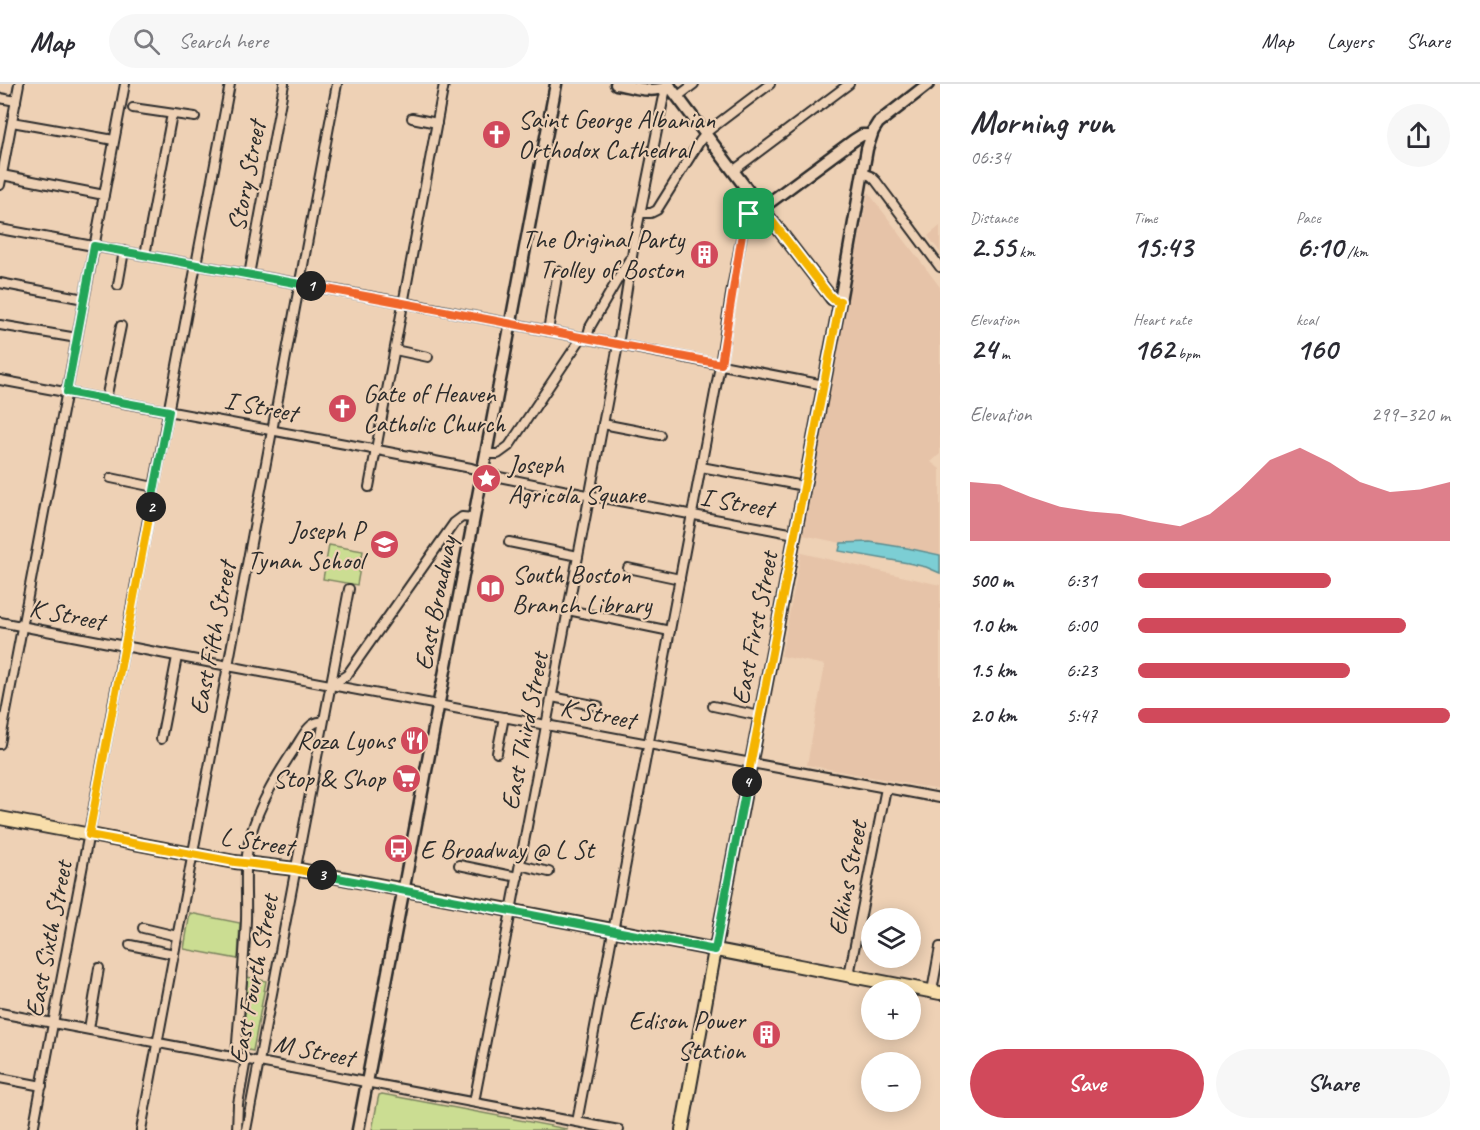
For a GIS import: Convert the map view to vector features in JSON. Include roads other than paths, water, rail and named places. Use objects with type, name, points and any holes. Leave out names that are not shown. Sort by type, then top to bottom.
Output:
[{"type":"main road","name":"East Broadway","points":[[358,1130],[556,84]]},
{"type":"main road","points":[[616,84],[652,91],[669,85],[829,295],[834,300],[840,301]]},
{"type":"main road","points":[[760,206],[854,140],[862,135],[871,135],[882,119],[928,84]]},
{"type":"main road","name":"East First Street","points":[[682,1130],[871,135]]},
{"type":"main road","name":"L Street","points":[[0,818],[245,864],[295,869],[936,992]]},
{"type":"street","points":[[0,185],[3,158],[19,84]]},
{"type":"street","points":[[0,744],[125,84]]},
{"type":"street","name":"East Sixth Street","points":[[33,1130],[230,84]]},
{"type":"street","name":"Story Street","points":[[249,275],[284,84]]},
{"type":"street","name":"East Fifth Street","points":[[141,1130],[337,84]]},
{"type":"street","points":[[369,487],[444,84]]},
{"type":"street","points":[[677,97],[694,84]]},
{"type":"street","points":[[641,213],[651,213],[657,210],[705,134],[770,84]]},
{"type":"street","points":[[733,171],[849,84]]},
{"type":"street","name":"East Third Street","points":[[474,1102],[590,496],[634,244],[663,101],[669,85]]},
{"type":"street","points":[[0,98],[16,101]]},
{"type":"street","points":[[133,108],[195,117]]},
{"type":"street","points":[[145,255],[172,114]]},
{"type":"street","points":[[412,118],[437,123]]},
{"type":"street","points":[[12,122],[114,140]]},
{"type":"street","points":[[862,173],[871,176],[876,181],[940,267]]},
{"type":"street","points":[[2,175],[104,195]]},
{"type":"street","points":[[577,1122],[721,364],[742,234],[749,214],[760,206]]},
{"type":"street","points":[[0,229],[403,303],[824,385]]},
{"type":"street","points":[[486,454],[498,454],[509,446],[584,338],[626,267],[634,244]]},
{"type":"street","points":[[118,285],[124,251]]},
{"type":"street","points":[[548,331],[558,271]]},
{"type":"street","points":[[0,283],[84,298]]},
{"type":"street","points":[[0,325],[77,338]]},
{"type":"street","points":[[106,399],[121,327]]},
{"type":"street","points":[[394,350],[428,357]]},
{"type":"street","name":"I Street","points":[[0,380],[376,449],[467,467],[502,478],[590,496],[795,534]]},
{"type":"street","points":[[603,424],[660,435]]},
{"type":"street","points":[[701,467],[804,486]]},
{"type":"street","points":[[111,478],[154,487]]},
{"type":"street","points":[[331,685],[347,675],[454,524],[462,517],[474,518]]},
{"type":"street","points":[[508,542],[578,556]]},
{"type":"street","points":[[628,568],[680,579]]},
{"type":"street","name":"East Fourth Street","points":[[246,1130],[349,589]]},
{"type":"street","points":[[568,610],[670,631]]},
{"type":"street","name":"K Street","points":[[0,622],[177,657],[940,798]]},
{"type":"street","points":[[161,739],[177,657]]},
{"type":"street","points":[[552,697],[598,706]]},
{"type":"street","points":[[713,706],[760,716]]},
{"type":"street","points":[[497,753],[504,717]]},
{"type":"street","points":[[236,1057],[246,920],[245,864],[248,847],[269,790],[307,730],[316,722],[323,722]]},
{"type":"street","name":"Elkins Street","points":[[849,975],[886,788]]},
{"type":"street","points":[[459,865],[518,876]]},
{"type":"street","points":[[520,865],[549,872]]},
{"type":"street","points":[[143,928],[177,936]]},
{"type":"street","points":[[130,945],[174,954]]},
{"type":"street","points":[[936,992],[940,947]]},
{"type":"street","points":[[89,1029],[99,968]]},
{"type":"street","name":"M Street","points":[[0,1013],[619,1130]]},
{"type":"street","name":"East Fourth Street","points":[[237,1130],[238,1104],[246,1059]]},
{"type":"street","points":[[0,1078],[42,1086]]},
{"type":"water","points":[[870,542],[940,555],[940,573],[908,563],[839,551],[841,543]]},
{"type":"place","name":"Saint George Albanian Orthodox Cathedral","points":[[497,134]]},
{"type":"place","name":"The Original Party Trolley of Boston","points":[[705,254]]},
{"type":"place","name":"Gate of Heaven Catholic Church","points":[[342,408]]},
{"type":"place","name":"Joseph Agricola Square","points":[[487,479]]},
{"type":"place","name":"Joseph P Tynan School","points":[[385,545]]},
{"type":"place","name":"South Boston Branch Library","points":[[491,589]]},
{"type":"place","name":"Roza Lyons","points":[[415,740]]},
{"type":"place","name":"Stop & Shop","points":[[406,778]]},
{"type":"place","name":"E Broadway @ L St","points":[[399,849]]},
{"type":"place","name":"Edison Power Station","points":[[766,1035]]}]
